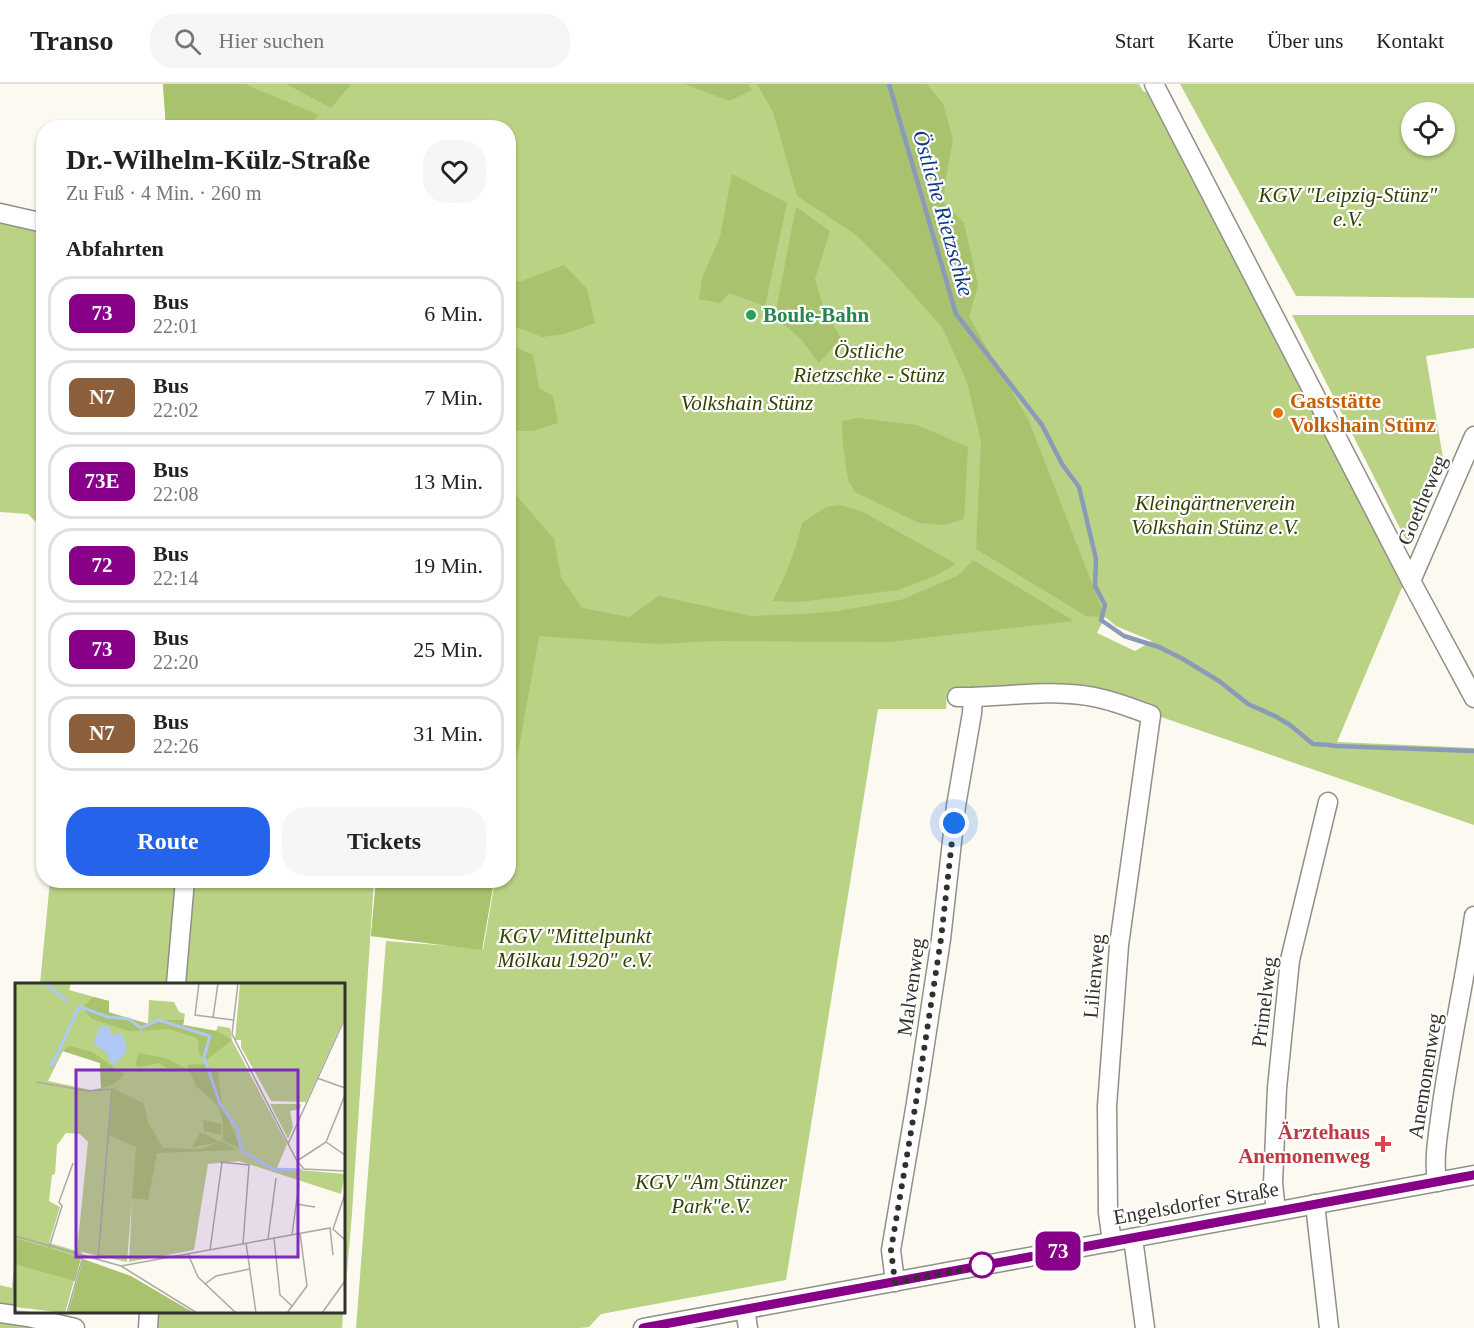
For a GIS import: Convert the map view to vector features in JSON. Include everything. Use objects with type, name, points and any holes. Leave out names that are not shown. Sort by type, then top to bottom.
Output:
[{"type":"street","points":[[1154,84],[1411,581],[1473,694]]},
{"type":"street","points":[[0,213],[36,221]]},
{"type":"street","name":"Goetheweg","points":[[1411,581],[1474,436]]},
{"type":"street","name":"Malvenweg","points":[[895,1282],[891,1250],[941,939],[956,806],[972,713],[965,697],[1036,693],[1088,696],[1151,715]]},
{"type":"street","name":"Lilienweg","points":[[1112,1242],[1108,1213],[1107,1107],[1115,993],[1119,945],[1151,715]]},
{"type":"street","name":"Primelweg","points":[[1276,1211],[1273,1183],[1277,1088],[1290,960],[1328,801]]},
{"type":"street","points":[[177,983],[184,888]]},
{"type":"street","name":"Anemonenweg","points":[[1437,1182],[1435,1158],[1445,1084],[1469,978],[1474,916]]},
{"type":"street","name":"Engelsdorfer Straße","points":[[643,1328],[1474,1175]]},
{"type":"street","points":[[1315,1204],[1329,1328]]},
{"type":"street","points":[[1133,1238],[1145,1328]]},
{"type":"street","points":[[745,1309],[748,1328]]},
{"type":"street","points":[[0,1313],[28,1317],[46,1325],[75,1328]]},
{"type":"street","points":[[148,1328],[149,1313]]},
{"type":"green space","points":[[163,84],[1139,84],[1143,91],[1149,93],[1406,578],[1337,742],[1474,748],[1474,825],[1083,690],[947,692],[946,709],[878,709],[786,1280],[601,1314],[589,1327],[356,1328],[386,941],[450,946],[371,936],[375,888],[493,888],[483,950],[494,888],[516,888],[516,120],[166,120]],"holes":[[[1105,617],[1116,626],[1152,641],[1135,651],[1097,633]]]},
{"type":"green space","points":[[163,84],[246,84],[319,115],[314,120],[166,120]]},
{"type":"green space","points":[[288,84],[351,84],[331,108]]},
{"type":"green space","points":[[685,84],[748,84],[752,90],[729,101]]},
{"type":"green space","points":[[757,84],[927,84],[943,104],[953,139],[943,202],[964,223],[978,285],[969,317],[1029,421],[1105,617],[1086,616],[976,549],[981,441],[967,382],[942,327],[856,235],[797,196],[773,112]]},
{"type":"green space","name":"KGV \"Leipzig-Stünz\" e.V.","points":[[1180,84],[1474,84],[1474,298],[1296,296]]},
{"type":"green space","points":[[732,174],[787,203],[765,306],[729,293],[720,303],[699,299],[702,278],[720,237]]},
{"type":"green space","points":[[0,203],[36,212],[36,522],[28,514],[0,512]]},
{"type":"green space","points":[[796,207],[830,231],[815,279],[824,309],[841,338],[819,363],[800,338],[782,323],[776,310]]},
{"type":"green space","points":[[564,265],[587,289],[595,323],[564,334],[542,337],[516,327],[516,281],[519,282]]},
{"type":"green space","points":[[1292,315],[1474,315],[1474,348],[1426,356],[1444,464],[1408,544]]},
{"type":"green space","points":[[516,347],[533,355],[539,388],[553,396],[558,423],[533,431],[516,431]]},
{"type":"green space","points":[[857,418],[917,425],[968,447],[964,519],[944,525],[919,523],[855,492],[848,480],[842,421]]},
{"type":"green space","points":[[516,495],[554,539],[561,577],[582,608],[629,617],[659,596],[751,616],[837,611],[901,600],[959,575],[973,560],[1074,621],[888,642],[716,641],[657,644],[539,636],[516,764]]},
{"type":"green space","points":[[840,505],[861,511],[956,564],[935,576],[898,590],[799,602],[773,601],[790,563],[802,523],[826,507]]},
{"type":"green space","points":[[49,888],[374,888],[345,1296],[345,983],[40,983]]},
{"type":"green space","points":[[375,888],[493,888],[482,950],[371,936]]},
{"type":"green space","points":[[15,1254],[15,1313],[39,1313],[35,1328],[0,1328],[0,1285],[12,1288]]},
{"type":"green space","points":[[138,1313],[343,1313],[342,1328],[153,1328],[143,1314]]},
{"type":"waterway","name":"Östliche Rietzschke","points":[[889,84],[956,314],[1042,425],[1062,464],[1079,487],[1096,559],[1095,586],[1105,605],[1101,620],[1124,636],[1159,647],[1183,659],[1219,681],[1248,704],[1290,725],[1313,744],[1474,751]]},
{"type":"bus line","name":"73","points":[[643,1328],[1474,1175]]},
{"type":"place","name":"Boule-Bahn","points":[[751,315]]},
{"type":"place","name":"Gaststätte Volkshain Stünz","points":[[1278,413]]},
{"type":"place","name":"Ärztehaus Anemonenweg","points":[[1383,1144]]},
{"type":"route","points":[[954,823],[941,939],[891,1250],[891,1263],[895,1282],[987,1265],[982,1265]]},
{"type":"park label","name":"Östliche Rietzschke - Stünz","points":[[869,363]]},
{"type":"park label","name":"Volkshain Stünz","points":[[747,403]]},
{"type":"park label","name":"Kleingärtnerverein Volkshain Stünz e.V.","points":[[1215,515]]},
{"type":"park label","name":"KGV \"Mittelpunkt Mölkau 1920\" e.V.","points":[[575,948]]},
{"type":"park label","name":"KGV \"Am Stünzer Park\"e.V.","points":[[711,1194]]}]
